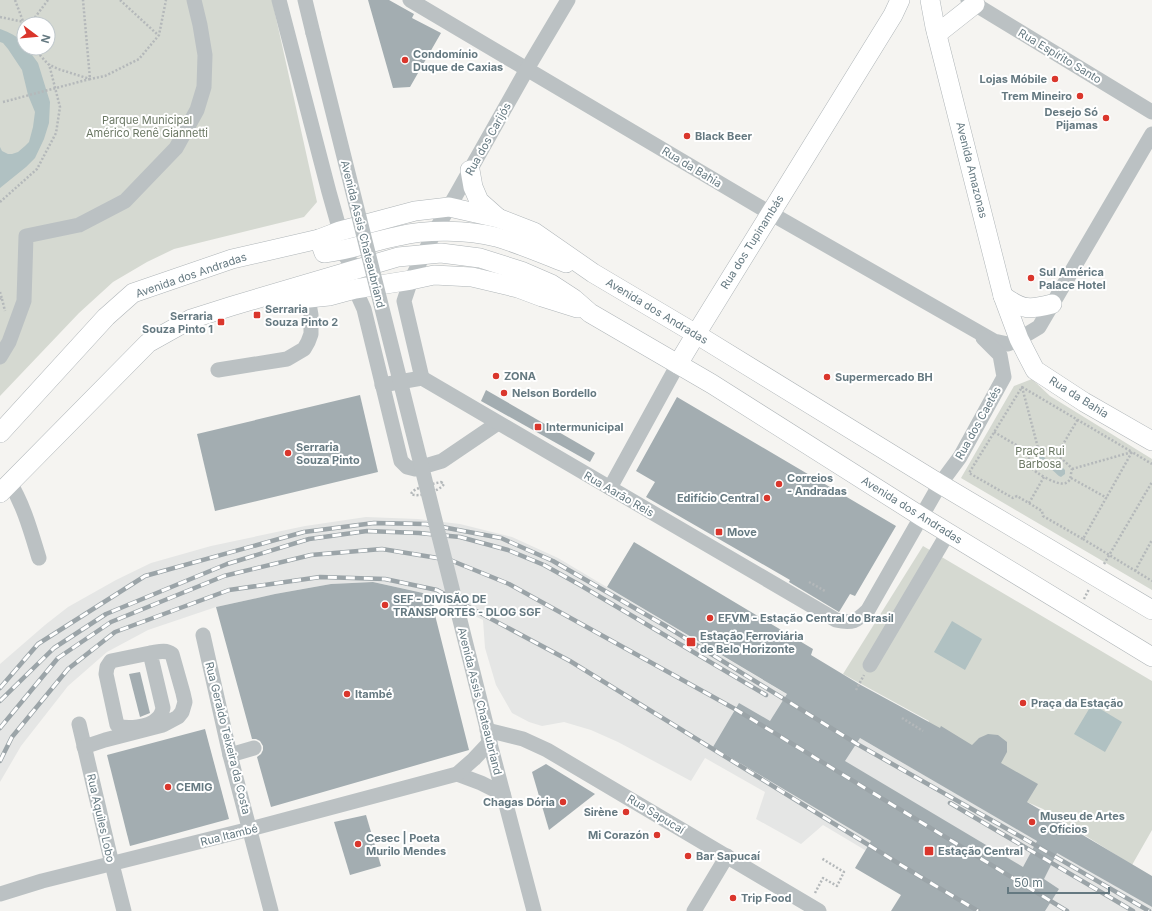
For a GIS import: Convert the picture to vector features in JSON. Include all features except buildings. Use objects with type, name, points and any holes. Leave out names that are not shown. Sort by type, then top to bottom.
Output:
[{"type":"main road","name":"Rua dos Tupinambás","points":[[678,364],[893,15],[900,0]]},
{"type":"main road","name":"Avenida Amazonas","points":[[930,0],[937,34],[1003,296],[1020,339]]},
{"type":"main road","points":[[937,34],[972,2]]},
{"type":"main road","points":[[470,170],[473,187],[479,201],[498,218]]},
{"type":"main road","name":"Avenida dos Andradas","points":[[328,248],[340,231],[415,211],[450,207],[498,218],[534,232],[593,273],[696,334],[940,484],[1152,610]]},
{"type":"main road","name":"Avenida dos Andradas","points":[[0,433],[106,317],[133,293],[232,259],[328,248],[400,235],[436,232],[468,233],[496,238],[593,273]]},
{"type":"main road","points":[[328,248],[330,264],[350,271],[355,289]]},
{"type":"main road","name":"Avenida dos Andradas","points":[[5,488],[148,343],[191,319],[398,257],[441,253],[480,258],[521,271],[551,284],[574,299],[590,312],[712,384],[922,517],[1152,656]]},
{"type":"main road","name":"Avenida dos Andradas","points":[[232,306],[329,296],[355,289],[434,275],[472,277],[518,288],[590,312]]},
{"type":"main road","points":[[1003,296],[1014,304],[1024,308],[1035,308],[1052,304]]},
{"type":"main road","name":"Rua da Bahia","points":[[1020,339],[1035,370],[1084,402],[1152,442]]},
{"type":"street","points":[[0,357],[9,342],[24,301],[26,236],[79,225],[125,201],[176,148],[197,110],[204,87],[205,56],[194,0]]},
{"type":"street","name":"Avenida Assis Chateaubriand","points":[[279,0],[340,231]]},
{"type":"street","name":"Avenida Assis Chateaubriand","points":[[305,0],[503,794],[534,911]]},
{"type":"street","name":"Rua da Bahia","points":[[410,0],[770,213],[975,331]]},
{"type":"street","name":"Rua dos Carijós","points":[[411,280],[470,170],[568,0]]},
{"type":"street","name":"Rua Espírito Santo","points":[[972,2],[1152,112]]},
{"type":"street","points":[[975,331],[994,341],[1008,344],[1020,339],[1039,327],[1152,134]]},
{"type":"street","points":[[382,385],[422,378],[404,301],[411,280]]},
{"type":"street","name":"Avenida Assis Chateaubriand","points":[[355,289],[364,309],[401,461],[407,467],[415,469],[442,461],[498,423]]},
{"type":"street","points":[[218,370],[287,359],[304,349],[311,334],[311,315],[308,298]]},
{"type":"street","name":"Rua dos Caetés","points":[[854,622],[868,610],[940,484],[960,456],[1004,377],[1000,356],[975,331]]},
{"type":"street","name":"Rua dos Tupinambás","points":[[610,488],[678,364]]},
{"type":"street","name":"Rua Aarão Reis","points":[[422,378],[836,620],[845,623],[854,622]]},
{"type":"street","points":[[5,488],[17,494],[25,513],[39,558]]},
{"type":"street","points":[[870,664],[948,533]]},
{"type":"street","name":"Rua Geraldo Teixeira da Costa","points":[[203,635],[230,755],[271,911]]},
{"type":"street","points":[[84,748],[105,740],[163,726],[178,717],[182,712],[184,702],[183,693],[172,654],[169,651],[164,650],[111,661],[107,667],[106,674],[117,726],[122,728],[153,723],[162,714],[164,708],[150,653]]},
{"type":"street","name":"Rua Aquiles Lobo","points":[[79,724],[124,911]]},
{"type":"street","name":"Rua Itambé","points":[[0,894],[42,881],[250,830],[457,774],[474,759],[488,734]]},
{"type":"street","name":"Rua Sapucaí","points":[[488,734],[523,739],[547,750],[814,908]]},
{"type":"street","points":[[230,755],[254,748]]},
{"type":"street","points":[[457,774],[481,783],[503,794]]},
{"type":"street","points":[[694,911],[727,856]]},
{"type":"path","points":[[15,0],[21,16]]},
{"type":"path","points":[[36,16],[48,0]]},
{"type":"path","points":[[84,0],[90,78]]},
{"type":"path","points":[[120,0],[159,35]]},
{"type":"path","points":[[3,102],[90,78],[105,76],[139,59],[159,35],[166,0]]},
{"type":"path","points":[[0,17],[16,21]]},
{"type":"path","points":[[41,56],[48,64],[58,69],[90,78]]},
{"type":"path","points":[[0,202],[37,169],[56,133],[60,107],[48,64]]},
{"type":"path","points":[[0,292],[2,299],[0,298]]},
{"type":"path","points":[[1022,387],[1152,464]]},
{"type":"path","points":[[1022,387],[969,473],[1013,498],[1017,496],[1029,503],[1042,511],[1043,516],[1152,581]]},
{"type":"path","points":[[1022,387],[1038,448]]},
{"type":"path","points":[[1056,456],[1078,419]]},
{"type":"path","points":[[994,432],[1030,453]]},
{"type":"path","points":[[1038,448],[1046,450],[1067,463],[1072,469],[1070,478],[1066,483],[1060,484],[1054,482],[1033,470],[1028,460],[1030,453],[1038,448]]},
{"type":"path","points":[[1072,469],[1132,452]]},
{"type":"path","points":[[1083,540],[1132,452]]},
{"type":"path","points":[[1029,503],[1044,477]]},
{"type":"path","points":[[1070,478],[1107,498]]},
{"type":"path","points":[[1076,611],[1110,556],[1152,482]]},
{"type":"path","points":[[1134,571],[1152,540]]},
{"type":"path","points":[[809,582],[826,591]]},
{"type":"path","points":[[902,718],[923,731]]},
{"type":"path","points":[[814,908],[823,878],[837,886],[844,872],[821,858]]},
{"type":"shaded area","points":[[0,29],[16,36],[16,56],[33,56],[38,63],[50,102],[49,123],[44,139],[35,158],[0,188],[0,147],[2,151],[12,154],[18,152],[29,142],[35,112],[28,95],[22,70],[8,49],[3,43],[0,42]]},
{"type":"shaded area","points":[[1040,456],[1044,457],[1052,464],[1063,468],[1065,470],[1065,474],[1061,477],[1046,466],[1037,464],[1036,459]]},
{"type":"shaded area","points":[[366,517],[418,519],[460,524],[512,537],[558,558],[860,738],[1152,907],[1152,911],[967,911],[823,825],[801,844],[756,819],[765,792],[705,758],[691,781],[618,742],[591,730],[564,722],[542,726],[529,722],[512,713],[496,685],[485,648],[483,620],[432,595],[373,582],[331,584],[275,594],[216,607],[148,630],[107,652],[68,686],[21,746],[0,782],[0,664],[68,607],[116,580],[151,563],[211,546],[305,526]]},
{"type":"shaded area","points":[[952,621],[982,639],[965,670],[934,652]]},
{"type":"shaded area","points":[[1092,704],[1122,722],[1105,752],[1074,734]]},
{"type":"green space","name":"Parque Municipal Américo Renê Giannetti","points":[[0,0],[272,0],[317,202],[304,217],[174,249],[147,262],[113,282],[79,313],[0,396]]},
{"type":"green space","name":"Praça Rui Barbosa","points":[[1032,379],[1050,396],[1152,459],[1152,590],[961,478],[1014,386]]},
{"type":"green space","name":"Praça da Estação","points":[[923,546],[1152,681],[1152,830],[1132,865],[1043,809],[1027,802],[917,741],[929,721],[843,674]]},
{"type":"railway","points":[[0,688],[38,644],[145,576],[304,532],[374,523],[426,524],[501,538],[553,561],[664,625],[857,744],[1149,911]]},
{"type":"railway","points":[[0,701],[54,648],[106,614],[227,564],[309,539],[367,531],[419,533],[460,537],[508,550],[544,565],[580,585],[766,695]]},
{"type":"railway","points":[[0,728],[58,658],[111,622],[224,576],[311,555],[382,549],[450,560],[509,584],[735,709],[1067,911]]},
{"type":"railway","points":[[0,761],[12,737],[68,669],[115,632],[229,590],[320,577],[385,579],[437,590],[570,661],[978,911]]},
{"type":"railway","points":[[950,803],[1133,911]]},
{"type":"place","name":"Condomínio Duque de Caxias","points":[[405,60]]},
{"type":"place","name":"Lojas Móbile","points":[[1055,79]]},
{"type":"place","name":"Trem Mineiro","points":[[1080,96]]},
{"type":"place","name":"Desejo Só Pijamas","points":[[1106,118]]},
{"type":"place","name":"Black Beer","points":[[687,136]]},
{"type":"place","name":"Sul América Palace Hotel","points":[[1031,278]]},
{"type":"place","name":"Serraria Souza Pinto 2","points":[[257,315]]},
{"type":"place","name":"Serraria Souza Pinto 1","points":[[221,322]]},
{"type":"place","name":"ZONA","points":[[496,376]]},
{"type":"place","name":"Supermercado BH","points":[[827,377]]},
{"type":"place","name":"Nelson Bordello","points":[[504,393]]},
{"type":"place","name":"Intermunicipal","points":[[538,427]]},
{"type":"place","name":"Serraria Souza Pinto","points":[[288,453]]},
{"type":"place","name":"Correios - Andradas","points":[[779,484]]},
{"type":"place","name":"Edifício Central","points":[[767,498]]},
{"type":"place","name":"Move","points":[[719,532]]},
{"type":"place","name":"SEF - DIVISÃO DE TRANSPORTES - DLOG SGF","points":[[385,605]]},
{"type":"place","name":"EFVM - Estação Central do Brasil","points":[[710,618]]},
{"type":"place","name":"Estação Ferroviária de Belo Horizonte","points":[[691,642]]},
{"type":"place","name":"Itambé","points":[[347,694]]},
{"type":"place","name":"Praça da Estação","points":[[1023,703]]},
{"type":"place","name":"CEMIG","points":[[168,787]]},
{"type":"place","name":"Chagas Dória","points":[[563,802]]},
{"type":"place","name":"Sirène","points":[[626,812]]},
{"type":"place","name":"Museu de Artes e Ofícios","points":[[1032,822]]},
{"type":"place","name":"Mi Corazón","points":[[657,835]]},
{"type":"place","name":"Cesec | Poeta Murilo Mendes","points":[[358,844]]},
{"type":"place","name":"Estação Central","points":[[929,851]]},
{"type":"place","name":"Bar Sapucaí","points":[[688,856]]},
{"type":"place","name":"Trip Food","points":[[733,898]]}]
